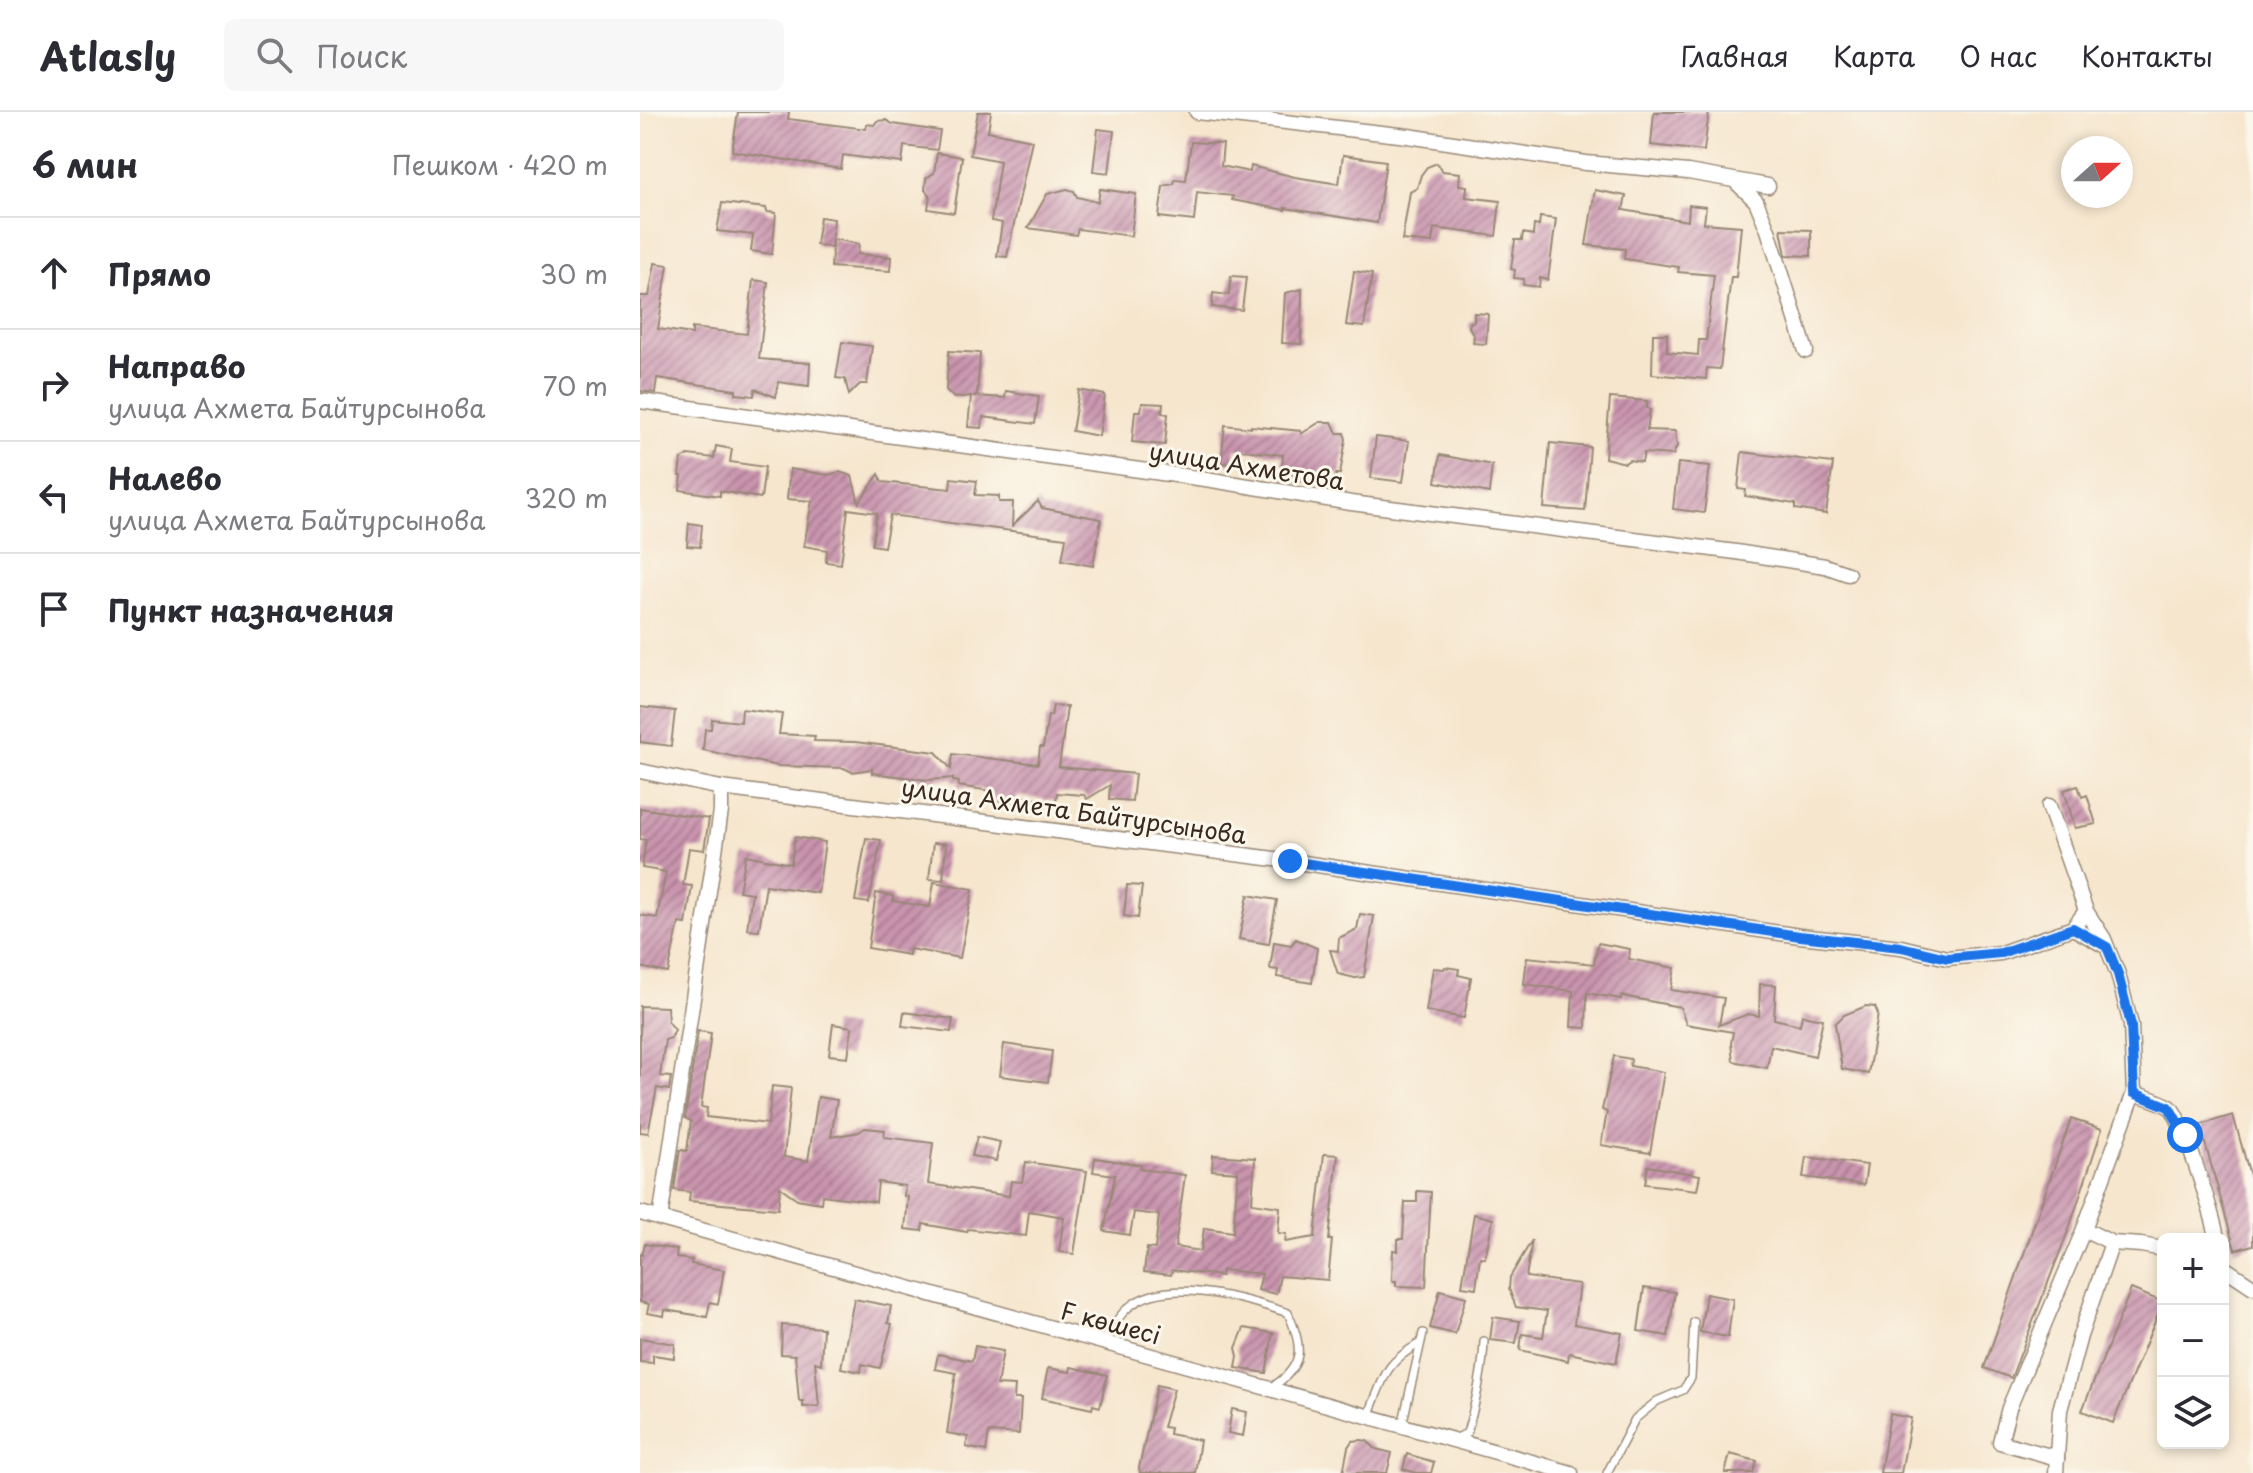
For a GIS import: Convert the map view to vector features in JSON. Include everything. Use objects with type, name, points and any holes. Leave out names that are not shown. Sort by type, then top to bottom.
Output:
[{"type":"street","points":[[1197,112],[1408,136],[1586,163],[1688,172],[1768,186]]},
{"type":"street","points":[[1737,182],[1756,201],[1768,230],[1806,351]]},
{"type":"street","name":"улица Ахметова","points":[[640,401],[1212,480],[1351,503],[1736,552],[1825,566],[1848,574]]},
{"type":"street","name":"улица Ахмета Байтурсынова","points":[[640,771],[721,788],[1290,861],[1800,936],[1901,947],[1947,958],[2001,953],[2073,928]]},
{"type":"street","points":[[660,1219],[701,954],[721,811],[721,788]]},
{"type":"street","points":[[2049,806],[2086,911],[2104,939],[2118,974],[2131,1025],[2134,1093],[2084,1229],[2009,1408],[2000,1442],[2057,1466],[2060,1410],[2080,1336],[2112,1243]]},
{"type":"street","points":[[2086,911],[2073,928],[2107,947]]},
{"type":"street","points":[[2134,1093],[2169,1107],[2175,1113],[2185,1135],[2215,1233]]},
{"type":"street","name":"F көшесі","points":[[640,1213],[1571,1473]]},
{"type":"street","points":[[2084,1229],[2112,1243],[2157,1248]]},
{"type":"street","points":[[2229,1271],[2253,1287]]},
{"type":"lane","points":[[1102,1342],[1130,1305],[1152,1296],[1182,1290],[1261,1304],[1288,1313],[1298,1334],[1300,1347],[1296,1363],[1284,1379],[1270,1388]]},
{"type":"lane","points":[[1607,1473],[1624,1435],[1635,1419],[1657,1401],[1683,1390],[1691,1378],[1694,1322]]},
{"type":"lane","points":[[1402,1426],[1423,1333]]},
{"type":"lane","points":[[1454,1441],[1467,1433],[1483,1365],[1484,1341]]},
{"type":"lane","points":[[1368,1416],[1386,1369],[1396,1358],[1420,1343]]},
{"type":"building","points":[[738,112],[789,112],[788,119],[866,129],[867,124],[874,125],[877,121],[886,120],[893,124],[940,131],[937,150],[904,146],[902,163],[843,155],[841,169],[732,151]]},
{"type":"building","points":[[978,112],[991,112],[988,131],[1032,140],[1007,257],[997,256],[1002,223],[991,221],[1000,161],[970,155]]},
{"type":"building","points":[[1654,112],[1709,112],[1704,151],[1651,145]]},
{"type":"building","points":[[1098,129],[1114,131],[1109,173],[1093,171]]},
{"type":"building","points":[[1191,142],[1223,144],[1221,166],[1250,172],[1251,166],[1339,184],[1343,155],[1386,161],[1377,223],[1285,210],[1232,200],[1233,196],[1197,192],[1194,221],[1159,217],[1163,186],[1174,184],[1175,179],[1186,180]]},
{"type":"building","points":[[937,153],[962,157],[954,213],[928,209],[930,195],[925,190],[926,178],[934,173]]},
{"type":"building","points":[[1437,163],[1442,171],[1460,173],[1459,185],[1467,186],[1466,197],[1500,201],[1496,236],[1434,228],[1432,243],[1402,240],[1410,192],[1417,188],[1427,167]]},
{"type":"building","points":[[1067,189],[1074,191],[1077,197],[1098,202],[1100,189],[1136,194],[1131,236],[1078,229],[1076,235],[1028,228],[1047,194]]},
{"type":"building","points":[[1595,190],[1626,196],[1623,210],[1688,221],[1689,205],[1706,207],[1704,223],[1741,226],[1736,277],[1731,277],[1720,369],[1707,368],[1706,379],[1652,374],[1653,334],[1667,334],[1667,352],[1698,355],[1699,340],[1706,340],[1714,275],[1678,272],[1679,267],[1624,259],[1625,249],[1586,245]]},
{"type":"building","points":[[722,203],[766,208],[767,212],[776,213],[772,254],[751,251],[753,235],[717,231]]},
{"type":"building","points":[[820,217],[834,219],[831,247],[816,245]]},
{"type":"building","points":[[1540,217],[1556,219],[1548,280],[1540,278],[1539,287],[1523,285],[1524,279],[1514,278],[1515,270],[1511,269],[1515,240],[1522,240],[1523,233],[1533,235],[1534,225],[1539,226]]},
{"type":"building","points":[[1781,229],[1811,230],[1811,256],[1786,255]]},
{"type":"building","points":[[833,239],[859,244],[858,254],[891,257],[890,271],[831,267]]},
{"type":"building","points":[[655,263],[668,265],[658,329],[692,334],[692,328],[747,334],[753,280],[768,282],[759,359],[810,363],[809,386],[778,382],[776,397],[755,389],[754,396],[736,394],[736,390],[657,378],[655,393],[640,391],[640,296],[649,296]]},
{"type":"building","points":[[1354,271],[1372,274],[1364,327],[1346,325]]},
{"type":"building","points":[[1231,276],[1246,277],[1242,310],[1212,307],[1213,293],[1229,295]]},
{"type":"building","points":[[1302,289],[1301,344],[1282,343],[1285,293]]},
{"type":"building","points":[[1474,313],[1488,314],[1486,344],[1473,343],[1474,336],[1469,327],[1474,321]]},
{"type":"building","points":[[842,342],[872,346],[867,384],[860,384],[849,395],[845,379],[836,378]]},
{"type":"building","points":[[949,351],[980,353],[977,396],[973,396],[1005,398],[1006,391],[1039,396],[1035,424],[983,417],[982,428],[968,427],[971,396],[954,398],[946,390]]},
{"type":"building","points":[[1079,390],[1105,395],[1099,436],[1072,431]]},
{"type":"building","points":[[1610,398],[1647,401],[1650,410],[1647,430],[1675,431],[1677,446],[1673,455],[1644,453],[1642,462],[1629,460],[1625,463],[1605,458]]},
{"type":"building","points":[[1142,403],[1163,404],[1162,413],[1168,414],[1165,445],[1132,442],[1135,411],[1141,411]]},
{"type":"building","points":[[1320,422],[1332,422],[1337,433],[1344,433],[1346,439],[1340,474],[1336,474],[1335,479],[1306,477],[1306,482],[1281,480],[1283,455],[1236,449],[1234,464],[1221,463],[1225,425],[1301,431],[1301,434]]},
{"type":"building","points":[[1376,437],[1409,441],[1403,482],[1371,478]]},
{"type":"building","points":[[1550,443],[1590,447],[1585,511],[1544,508]]},
{"type":"building","points":[[716,446],[732,449],[730,462],[765,467],[761,498],[720,491],[720,496],[680,490],[681,460],[688,455],[714,458]]},
{"type":"building","points":[[1742,452],[1833,463],[1826,514],[1795,509],[1795,504],[1745,496],[1746,490],[1738,489]]},
{"type":"building","points":[[1440,455],[1492,465],[1489,493],[1436,482]]},
{"type":"building","points":[[1678,463],[1710,466],[1704,513],[1673,509]]},
{"type":"building","points":[[790,469],[828,475],[839,472],[852,476],[859,503],[879,474],[882,482],[950,489],[951,478],[977,481],[975,495],[999,496],[999,502],[1013,502],[1012,526],[1038,501],[1042,508],[1101,519],[1093,566],[1062,560],[1066,538],[890,515],[884,547],[872,545],[877,513],[848,509],[841,564],[826,562],[827,550],[804,546],[812,501],[787,499]]},
{"type":"building","points":[[689,523],[702,525],[700,547],[687,546]]},
{"type":"building","points":[[1053,705],[1067,707],[1059,767],[1135,774],[1132,801],[1109,799],[1110,785],[1087,799],[1084,795],[1057,793],[1056,801],[1017,796],[1016,803],[990,800],[991,791],[958,786],[959,782],[953,781],[953,778],[928,780],[872,773],[872,769],[852,772],[844,768],[778,766],[703,750],[705,729],[711,729],[712,719],[741,722],[742,709],[782,714],[779,734],[815,736],[814,741],[855,742],[936,752],[951,769],[953,754],[1038,764]]},
{"type":"building","points":[[640,707],[675,711],[671,746],[640,742]]},
{"type":"building","points":[[2078,786],[2082,797],[2087,795],[2096,824],[2075,828],[2064,790]]},
{"type":"building","points":[[640,808],[709,819],[704,850],[689,848],[683,885],[692,886],[686,924],[679,923],[668,973],[640,967],[640,915],[657,918],[666,872],[642,868],[646,840],[640,839]]},
{"type":"building","points":[[795,837],[825,842],[818,893],[766,885],[759,930],[747,929],[752,893],[739,891],[746,855],[791,864]]},
{"type":"building","points":[[866,838],[881,840],[869,903],[855,901]]},
{"type":"building","points":[[933,843],[946,844],[943,880],[929,879]]},
{"type":"building","points":[[934,882],[973,889],[960,958],[910,949],[909,955],[868,948],[876,893],[893,896],[893,901],[930,907]]},
{"type":"building","points":[[1127,885],[1142,886],[1138,918],[1124,916]]},
{"type":"building","points":[[1248,895],[1277,900],[1269,944],[1239,939]]},
{"type":"building","points":[[1360,914],[1374,916],[1364,977],[1355,978],[1338,974],[1330,950],[1338,951],[1339,938],[1357,929]]},
{"type":"building","points":[[1296,939],[1317,948],[1312,983],[1277,977],[1278,970],[1270,969],[1274,942],[1291,945]]},
{"type":"building","points":[[1598,943],[1630,949],[1629,959],[1675,968],[1671,990],[1724,998],[1719,1025],[1748,1014],[1759,1016],[1760,984],[1776,985],[1774,1019],[1800,1025],[1802,1015],[1823,1019],[1815,1056],[1771,1046],[1767,1068],[1733,1061],[1733,1032],[1686,1024],[1680,1007],[1622,996],[1621,999],[1587,993],[1586,1028],[1571,1027],[1573,991],[1524,984],[1527,957],[1594,964]]},
{"type":"building","points":[[1433,968],[1459,969],[1458,975],[1471,978],[1464,1018],[1426,1011]]},
{"type":"building","points":[[640,1006],[667,1007],[668,1021],[675,1030],[671,1038],[665,1040],[660,1076],[671,1077],[669,1090],[657,1088],[648,1133],[640,1132]]},
{"type":"building","points":[[1866,1006],[1875,1007],[1878,1014],[1868,1074],[1842,1069],[1835,1024],[1844,1015]]},
{"type":"building","points":[[904,1012],[953,1019],[951,1032],[902,1026]]},
{"type":"building","points":[[833,1024],[852,1027],[848,1057],[829,1055]]},
{"type":"building","points":[[698,1031],[711,1033],[701,1107],[707,1108],[706,1117],[768,1124],[772,1086],[791,1088],[784,1157],[808,1161],[818,1097],[837,1100],[831,1137],[865,1128],[885,1130],[884,1137],[933,1143],[928,1184],[1009,1196],[1011,1181],[1022,1182],[1026,1162],[1087,1171],[1074,1254],[1059,1252],[1064,1217],[1029,1211],[1026,1236],[968,1229],[967,1232],[923,1224],[922,1231],[905,1229],[908,1197],[904,1196],[905,1186],[878,1182],[876,1202],[822,1195],[821,1203],[797,1199],[780,1187],[778,1209],[689,1201],[690,1192],[674,1190],[680,1150],[687,1151],[691,1121],[685,1118]]},
{"type":"building","points":[[1004,1044],[1052,1051],[1048,1082],[1000,1076]]},
{"type":"building","points":[[1614,1056],[1631,1059],[1630,1066],[1664,1072],[1650,1153],[1601,1145],[1607,1112],[1602,1110]]},
{"type":"building","points":[[2233,1115],[2253,1186],[2253,1245],[2235,1250],[2200,1125]]},
{"type":"building","points":[[2071,1119],[2102,1129],[2070,1226],[2011,1378],[1984,1368]]},
{"type":"building","points":[[977,1137],[1000,1142],[996,1161],[972,1156]]},
{"type":"building","points":[[1324,1154],[1338,1155],[1328,1280],[1280,1276],[1276,1294],[1258,1290],[1262,1274],[1222,1270],[1221,1276],[1172,1270],[1171,1275],[1144,1272],[1147,1248],[1155,1249],[1159,1215],[1134,1212],[1130,1235],[1104,1231],[1115,1175],[1093,1172],[1095,1158],[1141,1165],[1140,1169],[1185,1175],[1175,1247],[1201,1251],[1204,1228],[1233,1232],[1238,1172],[1212,1170],[1213,1155],[1255,1158],[1252,1203],[1280,1207],[1278,1233],[1286,1234],[1285,1242],[1315,1237]]},
{"type":"building","points":[[1806,1157],[1867,1165],[1864,1185],[1803,1177]]},
{"type":"building","points":[[1648,1166],[1700,1175],[1697,1190],[1645,1184]]},
{"type":"building","points":[[1417,1191],[1431,1192],[1426,1287],[1396,1286],[1396,1281],[1392,1281],[1393,1250],[1398,1251],[1398,1239],[1403,1239],[1405,1202],[1417,1202]]},
{"type":"building","points":[[1474,1214],[1493,1219],[1485,1258],[1480,1257],[1476,1288],[1462,1286]]},
{"type":"building","points":[[1532,1240],[1526,1277],[1579,1284],[1574,1324],[1622,1333],[1616,1363],[1569,1353],[1568,1361],[1520,1350],[1522,1334],[1543,1337],[1547,1311],[1516,1307],[1509,1289],[1510,1277]]},
{"type":"building","points":[[645,1244],[677,1250],[676,1258],[692,1260],[691,1264],[724,1270],[718,1304],[710,1302],[707,1317],[665,1310],[664,1316],[647,1313],[649,1304],[640,1302],[640,1254]]},
{"type":"building","points":[[1644,1288],[1675,1292],[1668,1336],[1638,1331]]},
{"type":"building","points":[[2131,1289],[2157,1300],[2157,1317],[2113,1423],[2082,1411]]},
{"type":"building","points":[[1440,1290],[1466,1297],[1455,1334],[1430,1328]]},
{"type":"building","points":[[1706,1294],[1733,1299],[1728,1337],[1700,1332]]},
{"type":"building","points":[[854,1299],[891,1306],[888,1323],[892,1324],[880,1368],[862,1364],[861,1372],[841,1368]]},
{"type":"building","points":[[1493,1317],[1520,1321],[1516,1343],[1490,1340]]},
{"type":"building","points":[[782,1325],[823,1328],[821,1364],[815,1362],[819,1406],[803,1407],[803,1401],[799,1401],[795,1355],[781,1354]]},
{"type":"building","points":[[1244,1328],[1273,1333],[1266,1373],[1236,1368],[1236,1348]]},
{"type":"building","points":[[640,1338],[675,1344],[674,1358],[653,1355],[653,1363],[640,1362]]},
{"type":"building","points":[[975,1346],[1003,1351],[997,1385],[1015,1386],[1014,1399],[1021,1399],[1019,1434],[989,1432],[986,1451],[966,1447],[968,1437],[947,1433],[956,1373],[935,1369],[938,1354],[972,1361]]},
{"type":"building","points":[[1071,1367],[1107,1375],[1100,1407],[1093,1405],[1092,1409],[1042,1398],[1048,1368],[1070,1372]]},
{"type":"building","points":[[1157,1385],[1174,1389],[1163,1427],[1170,1428],[1169,1434],[1200,1440],[1195,1473],[1140,1473]]},
{"type":"building","points":[[1232,1409],[1247,1412],[1243,1436],[1228,1433]]},
{"type":"building","points":[[1890,1414],[1911,1418],[1901,1473],[1880,1473]]},
{"type":"building","points":[[1361,1440],[1376,1449],[1392,1453],[1387,1473],[1343,1473],[1348,1447],[1352,1441]]},
{"type":"building","points":[[1407,1454],[1434,1462],[1431,1473],[1403,1469]]},
{"type":"building","points":[[1730,1454],[1757,1461],[1753,1473],[1725,1473]]},
{"type":"route","points":[[1290,861],[1800,936],[1901,947],[1947,958],[2001,953],[2073,928],[2107,947],[2118,974],[2131,1025],[2134,1093],[2169,1107],[2185,1135]]}]
